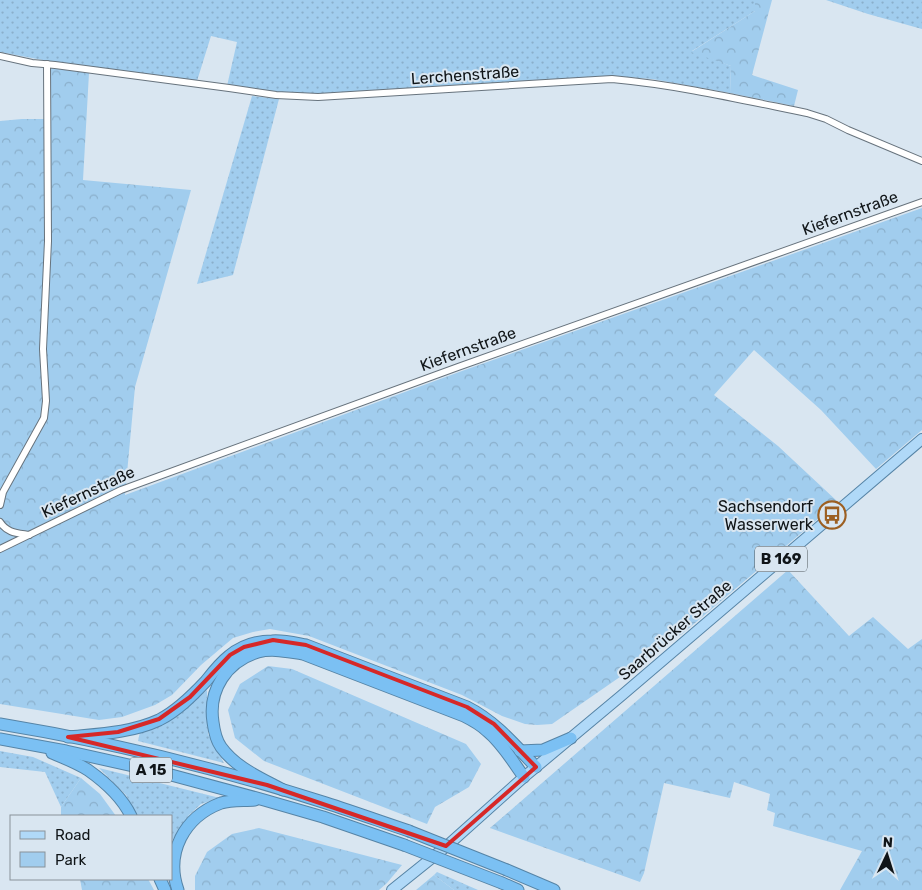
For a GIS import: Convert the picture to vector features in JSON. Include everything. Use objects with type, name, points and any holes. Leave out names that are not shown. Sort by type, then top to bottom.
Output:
[{"type":"highway","points":[[68,737],[118,732],[141,727],[159,720],[190,697],[230,654],[258,642],[273,640],[306,646],[468,707],[494,724],[536,767]]},
{"type":"highway","points":[[283,790],[246,770],[231,759],[220,745],[214,730],[211,714],[213,698],[218,684],[226,672],[247,656],[272,650],[303,654],[476,722],[495,739],[524,777]]},
{"type":"highway","name":"A 15","points":[[0,724],[172,760],[327,803],[409,832],[554,890]]},
{"type":"highway","points":[[520,751],[543,750],[570,738]]},
{"type":"highway","name":"A 15","points":[[0,739],[37,745],[160,772],[323,817],[404,845],[518,890]]},
{"type":"highway","points":[[37,745],[87,769],[106,784],[125,805],[130,815]]},
{"type":"highway","points":[[178,890],[174,879],[174,861],[177,846],[184,832],[195,818],[222,802],[264,800]]},
{"type":"main road","name":"Saarbrücker Straße","points":[[392,890],[448,845],[524,777],[922,438]]},
{"type":"street","name":"Lerchenstraße","points":[[0,56],[32,63],[276,95],[318,97],[612,79],[638,81],[807,113],[826,119],[922,161]]},
{"type":"street","points":[[0,505],[3,492],[44,418],[46,402],[43,349],[48,241],[47,64]]},
{"type":"street","name":"Kiefernstraße","points":[[0,549],[121,490],[458,367],[922,202]]},
{"type":"street","name":"Kiefernstraße","points":[[0,522],[10,532],[29,535]]},
{"type":"highlighted area","points":[[273,640],[306,645],[467,707],[494,724],[536,767],[446,846],[267,785],[68,737],[118,732],[159,719],[190,697],[230,655],[244,647]]},
{"type":"green space","points":[[0,0],[755,0],[755,11],[692,51],[731,66],[730,93],[652,79],[613,76],[320,94],[292,94],[227,86],[237,42],[211,36],[197,81],[48,61],[0,52]]},
{"type":"green space","points":[[755,0],[772,0],[752,75],[798,90],[794,106],[730,93],[731,66],[691,52],[755,11]]},
{"type":"green space","points":[[826,0],[922,0],[922,29],[868,14]]},
{"type":"green space","points":[[50,68],[89,73],[83,180],[191,190],[135,387],[125,495],[462,371],[922,208],[922,430],[876,469],[821,410],[754,350],[714,395],[778,446],[838,502],[682,634],[552,724],[525,724],[502,716],[462,695],[309,636],[270,629],[233,638],[201,665],[172,695],[155,705],[122,717],[99,720],[0,704],[0,121],[51,119]]},
{"type":"green space","points":[[252,96],[279,99],[233,275],[197,284]]},
{"type":"green space","points":[[788,570],[849,636],[873,617],[908,649],[922,639],[922,890],[840,890],[862,851],[773,826],[775,813],[767,810],[770,794],[734,782],[730,798],[664,783],[644,873],[640,882],[490,828]]},
{"type":"green space","points":[[268,666],[292,669],[466,744],[481,764],[469,787],[435,807],[427,824],[264,761],[235,738],[228,710],[240,684]]},
{"type":"green space","points":[[207,690],[208,734],[224,763],[138,741],[140,732],[176,716]]},
{"type":"green space","points":[[0,751],[33,757],[81,778],[61,807],[45,772],[0,767]]},
{"type":"green space","points":[[99,768],[220,798],[201,804],[189,815],[172,840],[172,815],[136,815],[126,795]]},
{"type":"green space","points":[[81,778],[100,794],[115,815],[61,815],[61,807]]},
{"type":"green space","points":[[259,828],[402,865],[379,890],[195,890],[195,876],[207,852],[232,834]]},
{"type":"green space","points":[[437,872],[478,890],[454,890],[434,875]]},
{"type":"green space","points":[[434,875],[454,890],[416,890]]},
{"type":"green space","points":[[80,880],[149,880],[154,890],[82,890]]},
{"type":"place","name":"Sachsendorf Wasserwerk","points":[[832,515]]}]
